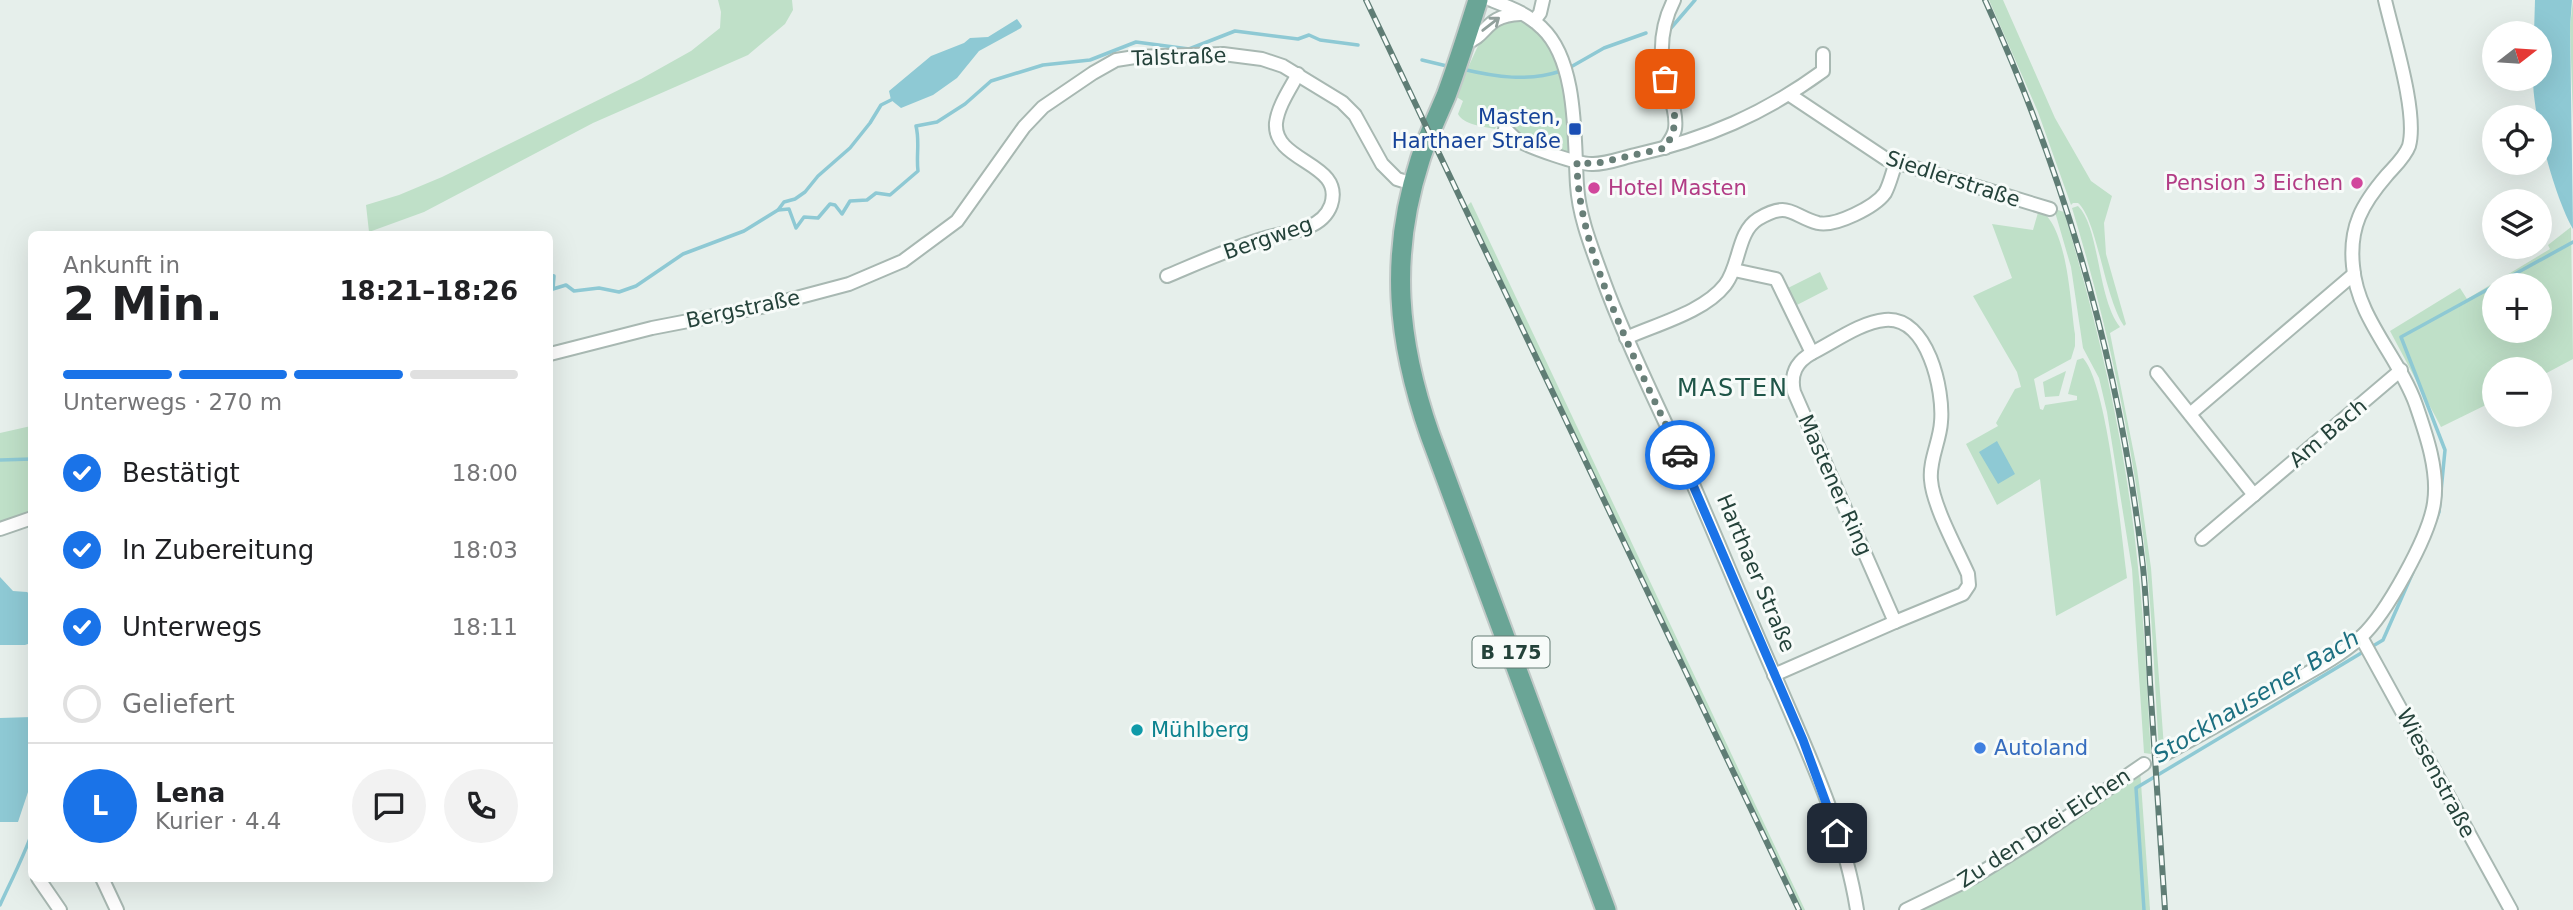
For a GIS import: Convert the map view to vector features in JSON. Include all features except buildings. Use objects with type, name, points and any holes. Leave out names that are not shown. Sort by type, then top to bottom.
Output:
[{"type":"main road","name":"B 175","points":[[1478,0],[1446,95],[1420,159],[1403,235],[1399,290],[1409,369],[1430,435],[1606,910]]},
{"type":"street","name":"Harthaer Straße","points":[[1491,0],[1534,21],[1551,38],[1564,69],[1575,129],[1577,185],[1586,227],[1626,338],[1685,466],[1824,793],[1851,875],[1857,910]]},
{"type":"street","points":[[1534,21],[1540,13],[1543,0]]},
{"type":"street","points":[[1665,148],[1675,133],[1676,121],[1665,79],[1661,45],[1663,28],[1674,0]]},
{"type":"street","points":[[2165,754],[2316,668],[2365,644],[2375,621],[2415,552],[2434,503],[2429,447],[2416,404],[2401,370],[2369,319],[2354,274],[2353,247],[2360,213],[2378,186],[2403,158],[2410,137],[2408,100],[2385,0]]},
{"type":"street","points":[[1459,59],[1485,27],[1497,18],[1523,14]]},
{"type":"street","points":[[1505,129],[1517,139],[1577,162],[1593,164],[1665,148],[1689,142],[1732,125],[1790,95],[1824,71],[1824,54]]},
{"type":"street","name":"Talstraße","points":[[929,242],[968,209],[1024,127],[1043,107],[1116,60],[1135,57],[1239,55],[1283,66],[1342,102],[1355,115],[1382,164],[1397,179],[1413,184]]},
{"type":"street","name":"Bergweg","points":[[1167,276],[1243,245],[1309,227],[1326,215],[1332,197],[1327,179],[1286,148],[1277,131],[1280,110],[1298,74]]},
{"type":"street","name":"Siedlerstraße","points":[[1790,95],[1878,155],[1896,163],[2050,209]]},
{"type":"street","points":[[1626,338],[1706,303],[1727,283],[1749,226],[1758,219],[1785,209],[1821,223],[1844,219],[1876,203],[1884,195],[1896,163]]},
{"type":"street","name":"Bergstraße","points":[[553,353],[652,328],[756,308],[849,284],[903,261],[929,242]]},
{"type":"street","points":[[1734,270],[1776,279],[1812,353]]},
{"type":"street","points":[[2190,414],[2354,274]]},
{"type":"street","name":"Mastener Ring","points":[[1774,675],[1963,594],[1969,585],[1968,574],[1933,494],[1930,478],[1941,415],[1940,389],[1935,370],[1919,338],[1896,320],[1872,322],[1804,357],[1795,369],[1792,380],[1794,392],[1895,622]]},
{"type":"street","name":"Am Bach","points":[[2202,539],[2401,370]]},
{"type":"street","points":[[2157,373],[2254,495]]},
{"type":"street","points":[[0,529],[28,519]]},
{"type":"street","name":"Wiesenstraße","points":[[2365,644],[2511,910]]},
{"type":"street","name":"Zu den Drei Eichen","points":[[1906,910],[1974,877],[2038,837],[2144,764]]},
{"type":"street","points":[[41,882],[60,910]]},
{"type":"street","points":[[104,882],[117,910]]},
{"type":"green space","points":[[718,0],[792,0],[793,10],[785,24],[748,55],[593,123],[424,212],[369,231],[366,205],[442,177],[641,79],[691,51],[720,28],[721,12]]},
{"type":"green space","points":[[1989,0],[2003,0],[2055,118],[2091,181],[2112,196],[2104,223],[2106,254],[2126,324],[2124,326],[2111,296],[2085,212],[2078,203],[2071,205],[2038,112]]},
{"type":"green space","points":[[2573,0],[2573,123],[2570,27]]},
{"type":"green space","points":[[1510,20],[1528,25],[1542,36],[1552,53],[1564,95],[1569,155],[1519,136],[1509,117],[1502,115],[1495,129],[1469,123],[1458,114],[1463,101],[1455,96],[1477,48],[1487,31]]},
{"type":"green space","points":[[1471,202],[1805,910],[1802,910],[1467,206]]},
{"type":"green space","points":[[2078,206],[2091,230],[2107,299],[2120,327],[2110,333],[2137,469],[2151,568],[2164,748],[2159,750],[2142,523],[2108,342],[2072,208]]},
{"type":"green space","points":[[2039,209],[2049,218],[2062,248],[2075,334],[2071,359],[2034,379],[2040,409],[2043,410],[2045,405],[2077,400],[2077,396],[2068,394],[2077,360],[2083,358],[2100,398],[2106,428],[2127,578],[2056,616],[2040,479],[1997,505],[1966,444],[1998,426],[1996,423],[2015,389],[2021,387],[2017,372],[1973,296],[2012,278],[1992,224],[2033,230]]},
{"type":"green space","points":[[2055,212],[2064,212],[2089,299],[2119,432],[2140,590],[2151,754],[2144,753],[2132,569],[2107,412],[2099,378],[2083,348],[2071,267]]},
{"type":"green space","points":[[2571,227],[2573,359],[2552,370],[2552,357],[2482,357],[2482,407],[2441,427],[2390,331],[2460,288],[2467,299],[2482,290],[2482,343],[2552,343],[2552,273],[2510,273],[2533,259],[2552,259],[2552,242]]},
{"type":"green space","points":[[1820,272],[1828,289],[1793,307],[1784,290]]},
{"type":"green space","points":[[2066,371],[2059,396],[2045,397],[2043,382]]},
{"type":"green space","points":[[28,427],[28,513],[0,523],[0,433]]},
{"type":"green space","points":[[2140,769],[2150,910],[1918,910]]},
{"type":"water","points":[[2535,0],[2572,0],[2570,27],[2573,229],[2551,175],[2552,105],[2536,105],[2534,95],[2534,91],[2552,91],[2552,21],[2534,21]]},
{"type":"water","points":[[1017,19],[1021,28],[979,51],[957,78],[933,95],[901,108],[891,100],[889,91],[931,56],[970,38],[988,37]]},
{"type":"water","points":[[1997,441],[2015,474],[1998,484],[1979,452]]},
{"type":"water","points":[[0,577],[13,591],[28,593],[28,644],[0,645]]},
{"type":"water","points":[[28,717],[28,792],[18,822],[0,822],[0,718]]},
{"type":"waterway","points":[[1671,28],[1695,0]]},
{"type":"waterway","points":[[553,289],[566,285],[574,291],[599,288],[619,292],[636,286],[683,254],[744,231],[778,210],[789,209],[796,228],[804,217],[818,218],[830,204],[835,205],[842,214],[850,201],[867,200],[876,193],[890,195],[918,171],[916,126],[937,122],[965,104],[991,81],[1043,65],[1090,60],[1136,42],[1189,49],[1235,31],[1298,39],[1309,35],[1320,40],[1358,45]]},
{"type":"waterway","points":[[1569,68],[1604,48],[1646,33]]},
{"type":"waterway","points":[[1422,60],[1451,67]]},
{"type":"waterway","points":[[1462,69],[1512,77],[1561,71]]},
{"type":"waterway","points":[[778,210],[784,202],[805,192],[818,176],[850,148],[881,105],[891,100]]},
{"type":"waterway","name":"Stockhausener Bach","points":[[2517,273],[2573,242]]},
{"type":"waterway","points":[[553,276],[553,289]]},
{"type":"waterway","name":"Stockhausener Bach","points":[[2436,520],[2445,450],[2401,337],[2482,293]]},
{"type":"waterway","points":[[0,460],[28,459]]},
{"type":"waterway","name":"Stockhausener Bach","points":[[2144,910],[2136,788],[2383,640],[2413,572]]},
{"type":"waterway","points":[[0,905],[28,843]]},
{"type":"railway","points":[[1366,0],[1799,910]]},
{"type":"railway","points":[[1985,0],[2041,137],[2065,207],[2087,277],[2121,421],[2144,582],[2165,910]]},
{"type":"way so far","points":[[1665,79],[1676,121],[1675,133],[1665,148],[1593,164],[1577,162],[1577,185],[1586,227],[1604,282],[1626,338],[1680,455]]},
{"type":"place","name":"Masten, Harthaer Straße","points":[[1575,129]]},
{"type":"place","name":"Pension 3 Eichen","points":[[2357,183]]},
{"type":"place","name":"Hotel Masten","points":[[1594,188]]},
{"type":"place","name":"Mühlberg","points":[[1137,730]]},
{"type":"place","name":"Autoland","points":[[1980,748]]},
{"type":"district","name":"MASTEN","points":[[1733,388]]},
{"type":"route","points":[[1680,455],[1803,740],[1837,833]]}]
